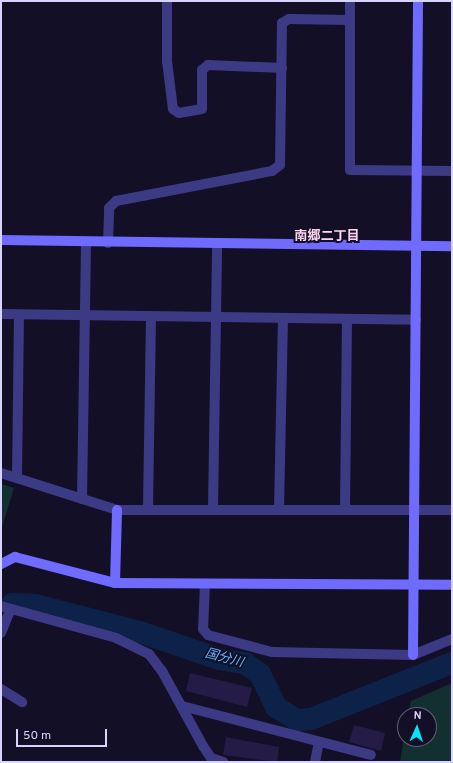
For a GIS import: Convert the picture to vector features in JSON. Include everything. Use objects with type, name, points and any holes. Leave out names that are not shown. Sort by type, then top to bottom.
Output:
[{"type":"street","points":[[167,1],[168,61],[173,109],[179,113],[202,109],[202,70],[208,65],[282,68]]},
{"type":"street","points":[[350,1],[350,170],[452,171]]},
{"type":"street","points":[[413,655],[418,1]]},
{"type":"street","points":[[108,243],[109,208],[116,202],[272,171],[280,165],[282,23],[289,18],[350,20]]},
{"type":"street","points":[[1,240],[86,243],[452,246]]},
{"type":"street","points":[[82,499],[86,243]]},
{"type":"street","points":[[214,508],[217,244]]},
{"type":"street","points":[[1,314],[18,316],[416,320]]},
{"type":"street","points":[[17,478],[18,316]]},
{"type":"street","points":[[148,508],[151,317]]},
{"type":"street","points":[[279,509],[283,318]]},
{"type":"street","points":[[345,510],[347,319]]},
{"type":"street","points":[[1,473],[117,510],[148,508],[414,511],[452,510]]},
{"type":"street","points":[[115,583],[117,510]]},
{"type":"street","points":[[1,564],[15,556],[115,583],[413,586],[452,585]]},
{"type":"street","points":[[205,584],[203,629],[208,635],[272,652],[413,655],[452,639]]},
{"type":"street","points":[[1,633],[6,608],[133,644],[148,654],[162,671],[211,758],[223,762]]},
{"type":"street","points":[[1,690],[22,702]]},
{"type":"street","points":[[182,706],[371,755]]},
{"type":"street","points":[[315,762],[319,742]]},
{"type":"green space","points":[[1,484],[14,488],[2,527],[1,527]]},
{"type":"green space","points":[[452,683],[452,762],[400,762],[402,747],[437,747],[437,707],[410,707],[411,701]]},
{"type":"building","points":[[190,673],[252,688],[247,707],[186,691]]},
{"type":"building","points":[[354,725],[385,733],[381,751],[349,742]]},
{"type":"building","points":[[226,737],[279,747],[277,762],[223,755]]},
{"type":"waterway","name":"国分川","points":[[12,604],[35,605],[140,632],[219,659],[245,663],[260,674],[276,707],[297,720],[311,719],[452,663]]},
{"type":"district","name":"南郷二丁目","points":[[327,237]]}]
